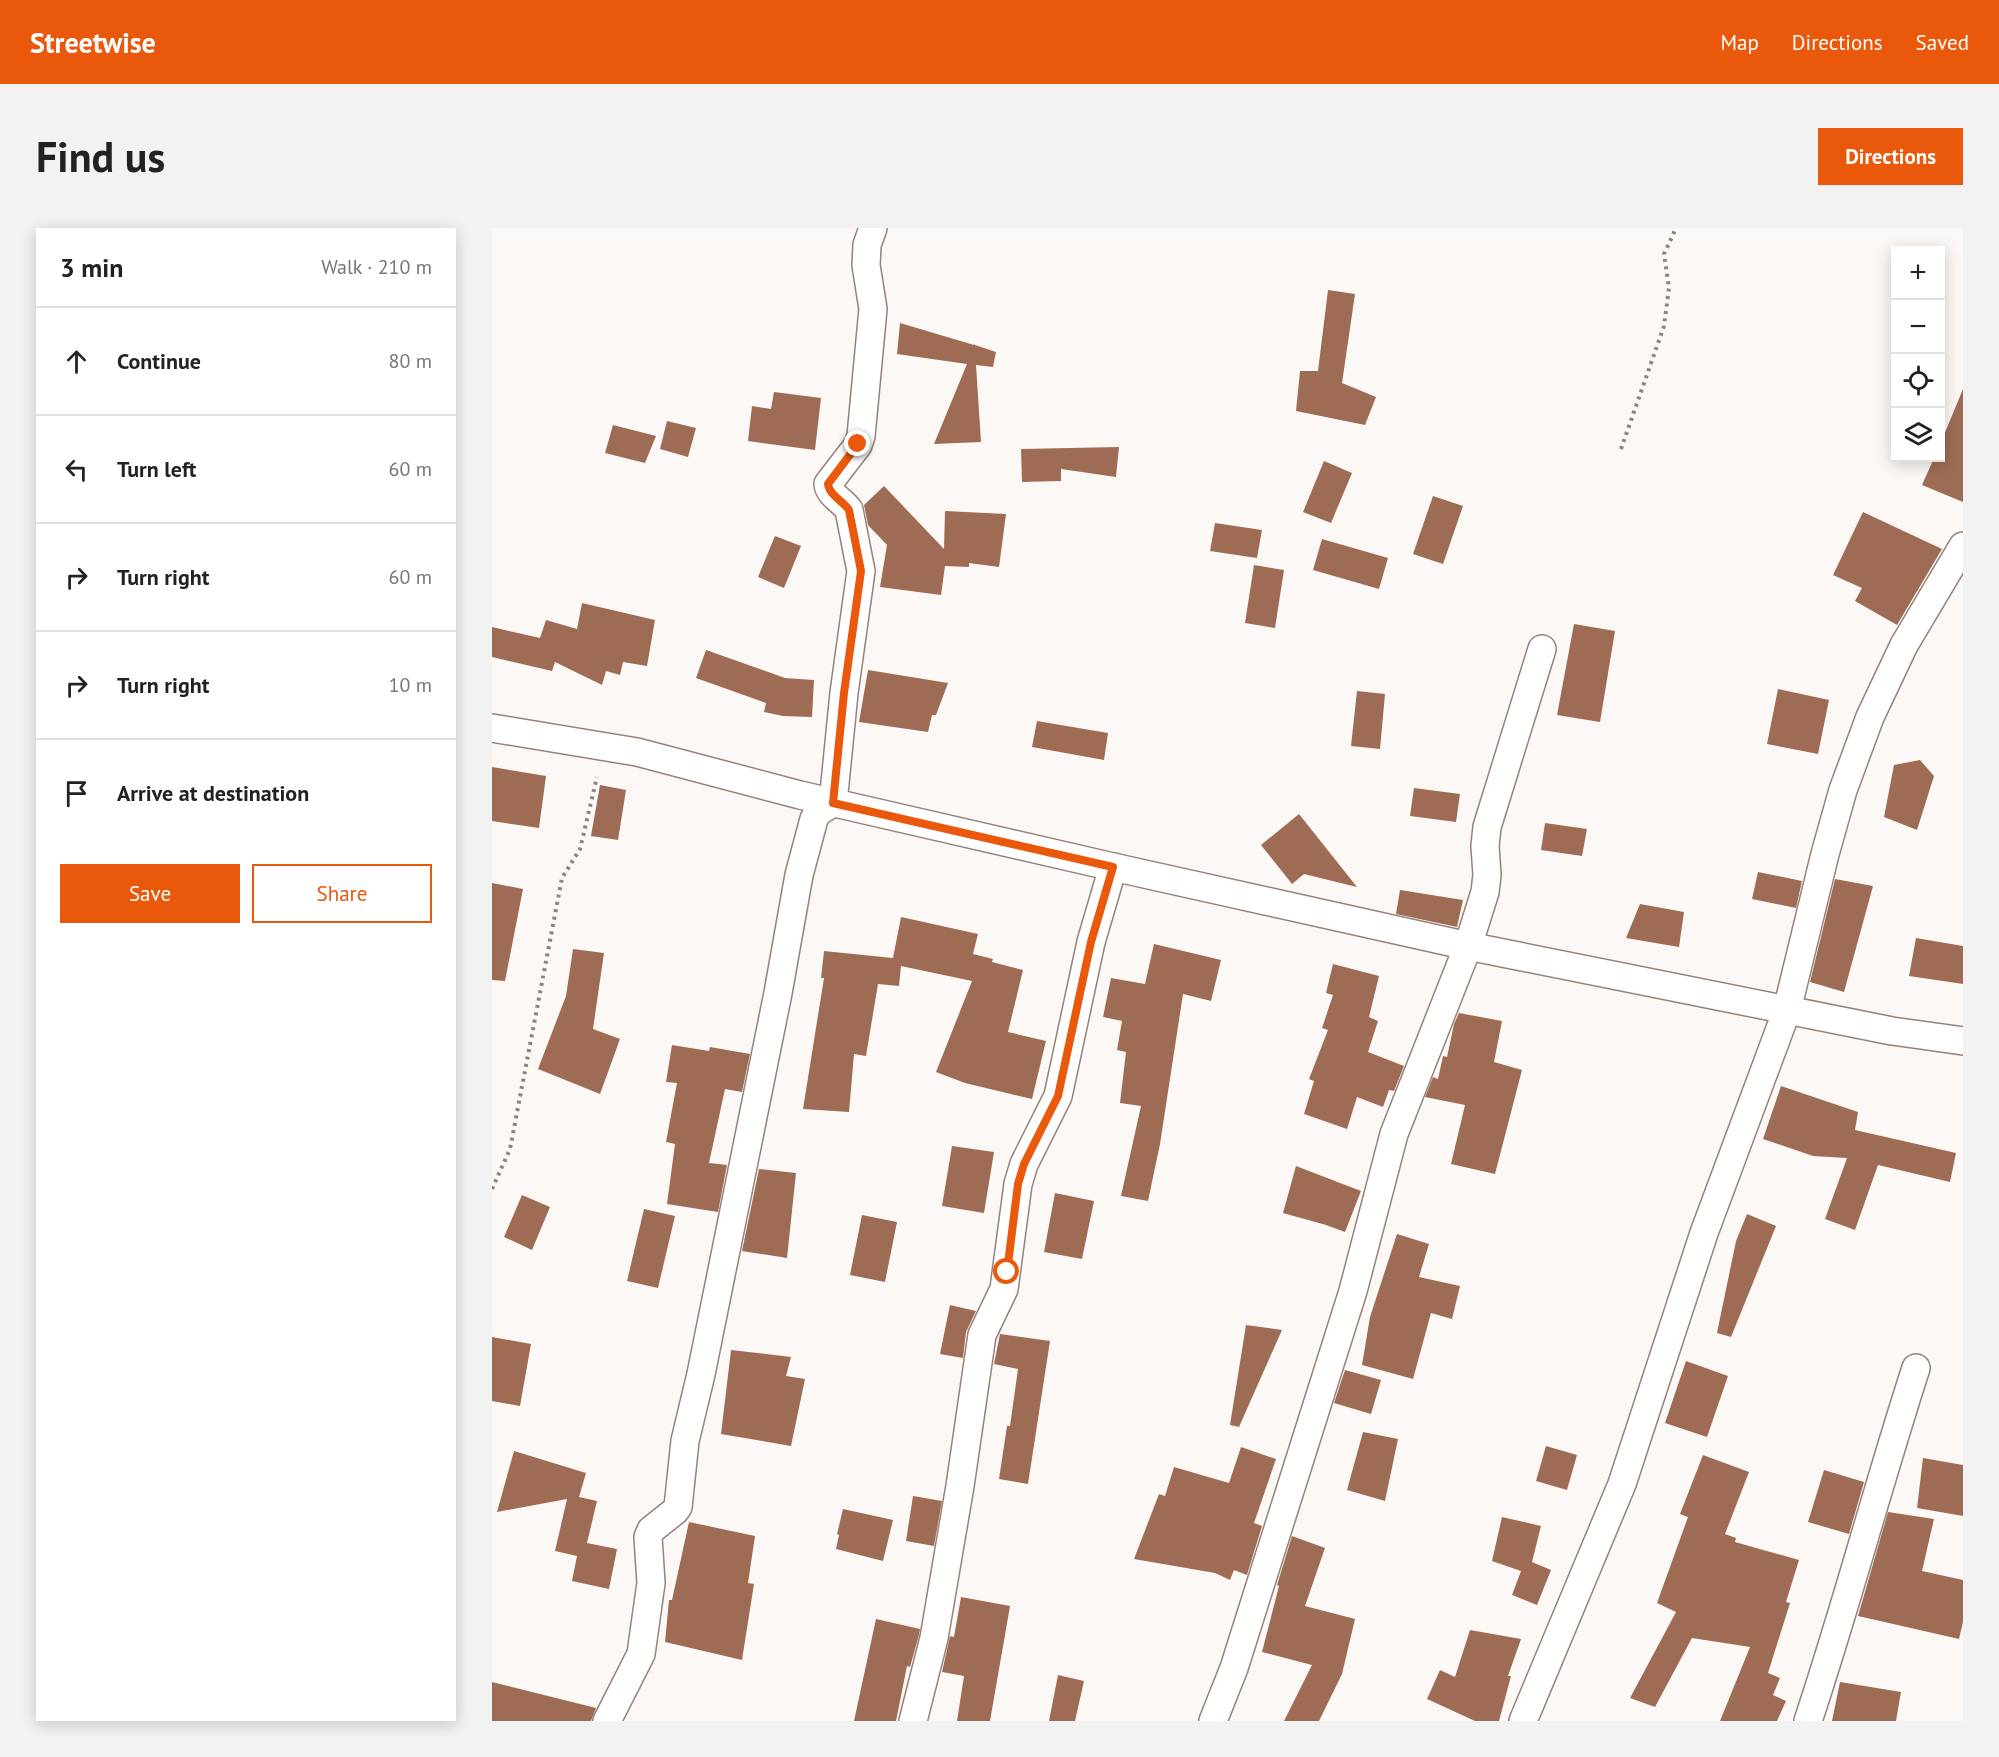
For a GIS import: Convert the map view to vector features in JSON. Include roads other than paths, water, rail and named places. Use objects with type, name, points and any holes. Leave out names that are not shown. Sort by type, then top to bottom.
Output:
[{"type":"street","points":[[833,803],[844,693],[861,571],[849,510],[829,490],[828,484],[858,444],[861,436],[873,309],[866,265],[867,245],[873,228]]},
{"type":"street","points":[[1523,1721],[1622,1484],[1704,1233],[1787,1010],[1843,790],[1870,717],[1904,645],[1963,546]]},
{"type":"street","points":[[1213,1721],[1238,1657],[1353,1291],[1394,1134],[1468,946],[1485,892],[1487,827],[1542,648]]},
{"type":"street","points":[[492,728],[637,752],[833,803],[1468,946],[1892,1031],[1963,1041]]},
{"type":"street","points":[[607,1721],[641,1654],[651,1583],[648,1537],[651,1530],[678,1507],[685,1441],[701,1374],[778,993],[799,875],[814,819],[818,812],[833,803]]},
{"type":"street","points":[[912,1721],[934,1638],[960,1486],[982,1335],[1004,1289],[1018,1184],[1024,1164],[1058,1096],[1091,942],[1113,867]]},
{"type":"street","points":[[1808,1721],[1828,1662],[1882,1474],[1916,1368]]}]
